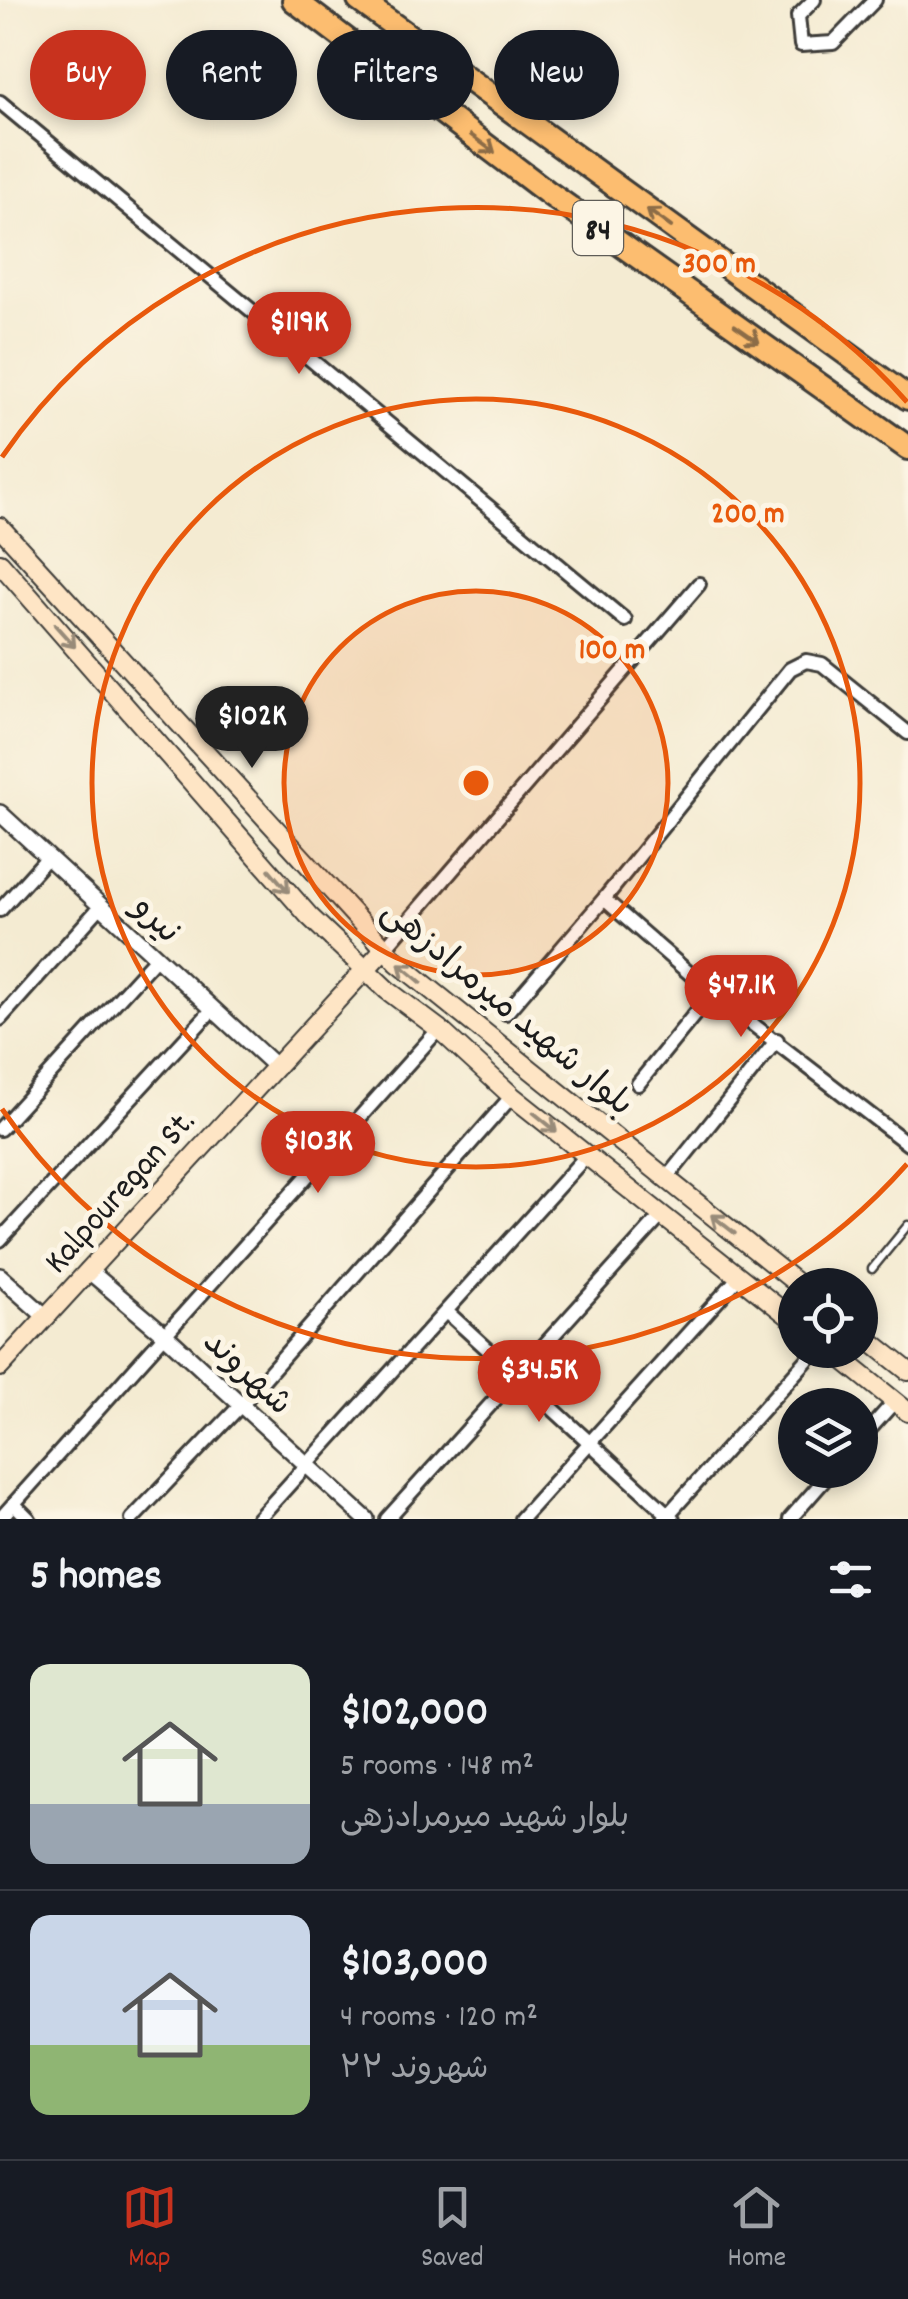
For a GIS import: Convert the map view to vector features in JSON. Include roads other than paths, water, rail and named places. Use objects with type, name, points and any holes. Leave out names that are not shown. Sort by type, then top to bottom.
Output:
[{"type":"highway","name":"84","points":[[294,0],[547,192],[908,448]]},
{"type":"highway","name":"84","points":[[358,0],[908,398]]},
{"type":"main road","name":"بلوار شهید میرمرادزهی","points":[[0,528],[398,963],[778,1268]]},
{"type":"main road","name":"بلوار شهید میرمرادزهی","points":[[0,563],[310,916],[364,968],[512,1096],[778,1308]]},
{"type":"main road","name":"Kalpouregan St.","points":[[0,1367],[384,948]]},
{"type":"main road","points":[[878,1347],[908,1371]]},
{"type":"main road","points":[[852,1368],[901,1407]]},
{"type":"street","points":[[814,0],[798,16],[801,45],[833,43],[875,0]]},
{"type":"street","points":[[0,102],[624,620]]},
{"type":"street","points":[[384,948],[699,584]]},
{"type":"street","points":[[506,1013],[790,669],[806,661],[822,664],[908,732]]},
{"type":"street","name":"نیرو","points":[[0,812],[275,1066]]},
{"type":"street","points":[[0,910],[48,856]]},
{"type":"street","points":[[604,899],[712,993],[908,1144]]},
{"type":"street","points":[[0,1019],[102,906]]},
{"type":"street","points":[[0,1129],[156,958]]},
{"type":"street","points":[[638,1084],[712,993]]},
{"type":"street","points":[[0,1240],[212,1010]]},
{"type":"street","points":[[0,1519],[439,1029]]},
{"type":"street","points":[[666,1179],[777,1040]]},
{"type":"street","points":[[132,1519],[240,1406],[512,1096]]},
{"type":"street","points":[[258,1519],[587,1155]]},
{"type":"street","points":[[387,1519],[662,1216]]},
{"type":"street","name":"شهروند","points":[[88,1270],[366,1519]]},
{"type":"street","points":[[0,1276],[46,1317]]},
{"type":"street","points":[[522,1519],[739,1277]]},
{"type":"street","points":[[446,1311],[668,1518],[800,1368]]},
{"type":"street","points":[[878,1426],[901,1407]]},
{"type":"street","points":[[790,1519],[818,1488]]},
{"type":"street","points":[[14,1504],[29,1519]]},
{"type":"lane","points":[[873,1268],[908,1225]]}]
